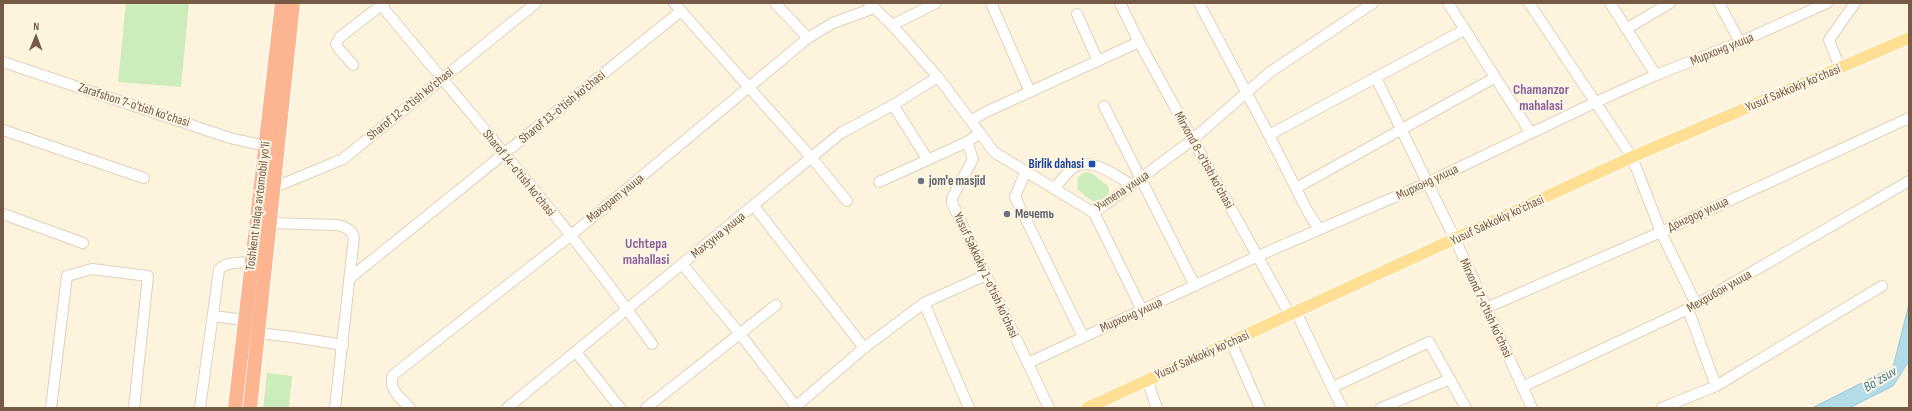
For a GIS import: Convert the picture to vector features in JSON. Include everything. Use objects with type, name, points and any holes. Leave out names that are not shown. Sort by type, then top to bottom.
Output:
[{"type":"highway","name":"Toshkent halqa avtomobil yo'li","points":[[235,408],[245,320],[270,223],[282,3]]},
{"type":"highway","name":"Toshkent halqa avtomobil yo'li","points":[[250,408],[258,334],[259,262],[265,146],[277,100],[293,3]]},
{"type":"main road","name":"Yusuf Sakkokiy ko'chasi","points":[[1087,408],[1455,240],[1632,157],[1909,38]]},
{"type":"street","name":"Sharof 12-o'tish ko'chasi","points":[[273,188],[343,159],[441,78],[536,3]]},
{"type":"street","points":[[674,3],[811,157],[847,201]]},
{"type":"street","points":[[775,3],[808,38]]},
{"type":"street","points":[[892,25],[936,3]]},
{"type":"street","points":[[990,3],[1030,92]]},
{"type":"street","name":"Mirxond 8-o'tish ko'chasi","points":[[1120,3],[1139,42],[1192,140],[1258,256],[1293,313],[1333,387],[1342,408]]},
{"type":"street","points":[[1199,3],[1308,212],[1319,229]]},
{"type":"street","name":"Учтепа улица","points":[[872,6],[892,25],[938,77],[972,120],[994,152],[1025,173],[1094,213],[1192,140],[1270,72],[1373,3]]},
{"type":"street","points":[[1448,3],[1494,78],[1530,132]]},
{"type":"street","points":[[1529,3],[1632,157],[1692,307],[1716,386]]},
{"type":"street","points":[[1610,3],[1656,76]]},
{"type":"street","points":[[1626,29],[1670,3]]},
{"type":"street","points":[[1719,3],[1740,42]]},
{"type":"street","name":"Мирхонд улица","points":[[1028,363],[1258,256],[1427,183],[1530,132],[1596,102],[1740,42],[1827,3]]},
{"type":"street","points":[[1840,68],[1829,40],[1854,3]]},
{"type":"street","name":"Sharof 14-o'tish ko'chasi","points":[[382,4],[570,236],[627,308],[652,344]]},
{"type":"street","points":[[353,65],[336,44],[340,38],[382,4]]},
{"type":"street","name":"Махорат улица","points":[[410,408],[393,390],[391,382],[393,376],[570,236],[750,88],[808,38],[833,23],[872,6]]},
{"type":"street","name":"Sharof 13-o'tish ko'chasi","points":[[350,278],[681,11]]},
{"type":"street","points":[[1077,14],[1098,62]]},
{"type":"street","points":[[1269,135],[1464,30]]},
{"type":"street","points":[[972,120],[1139,42]]},
{"type":"street","name":"Zarafshon 7-o'tish ko'chasi","points":[[3,62],[230,138],[265,146]]},
{"type":"street","name":"Махзуна улица","points":[[507,408],[841,133],[893,105],[938,77]]},
{"type":"street","name":"Mirxond 7-o'tish ko'chasi","points":[[1376,78],[1455,240],[1532,408]]},
{"type":"street","points":[[1296,188],[1494,78]]},
{"type":"street","points":[[893,105],[928,160]]},
{"type":"street","points":[[1104,106],[1195,286]]},
{"type":"street","name":"Донгдор улица","points":[[1486,308],[1661,232],[1909,118]]},
{"type":"street","points":[[3,130],[144,178]]},
{"type":"street","points":[[879,182],[966,142],[980,133]]},
{"type":"street","name":"Yusuf Sakkokiy 1-o'tish ko'chasi","points":[[966,142],[973,159],[952,198],[952,203],[1049,408]]},
{"type":"street","points":[[1054,189],[1072,169],[1084,164],[1092,164],[1132,186]]},
{"type":"street","points":[[1025,173],[1015,197],[1083,337]]},
{"type":"street","name":"Мехрибон улица","points":[[1522,387],[1692,307],[1909,181]]},
{"type":"street","points":[[754,206],[864,348]]},
{"type":"street","points":[[1094,213],[1142,310]]},
{"type":"street","points":[[3,214],[83,243]]},
{"type":"street","points":[[270,223],[337,225],[345,227],[352,232],[354,237],[335,408]]},
{"type":"street","points":[[200,408],[219,270],[222,266],[229,264],[259,262]]},
{"type":"street","points":[[682,264],[740,334],[796,407],[864,348],[924,302],[986,275]]},
{"type":"street","points":[[51,408],[67,276],[92,269],[148,276],[134,408]]},
{"type":"street","points":[[1662,408],[1716,386],[1882,286]]},
{"type":"street","points":[[924,302],[969,408]]},
{"type":"street","points":[[646,408],[776,305]]},
{"type":"street","points":[[213,316],[245,320]]},
{"type":"street","points":[[258,334],[294,337],[343,345]]},
{"type":"street","points":[[1231,342],[1260,408]]},
{"type":"street","points":[[1333,387],[1429,342],[1466,408]]},
{"type":"street","points":[[576,352],[620,408]]},
{"type":"street","points":[[1381,408],[1450,379]]},
{"type":"street","points":[[1147,380],[1157,408]]},
{"type":"green space","points":[[126,3],[189,3],[181,87],[118,82]]},
{"type":"green space","points":[[1083,173],[1091,173],[1108,186],[1108,195],[1103,200],[1093,201],[1077,189],[1078,178]]},
{"type":"green space","points":[[267,373],[292,376],[289,408],[263,408]]},
{"type":"water","name":"Boʻzsuv","points":[[1909,304],[1909,361],[1893,386],[1849,408],[1812,408],[1893,367]]},
{"type":"place","name":"Birlik dahasi","points":[[1092,164]]},
{"type":"place","name":"jom'e masjid","points":[[921,181]]},
{"type":"place","name":"Мечеть","points":[[1007,214]]},
{"type":"district","name":"Chamanzor mahalasi","points":[[1541,98]]},
{"type":"district","name":"Uchtepa mahallasi","points":[[646,252]]}]
